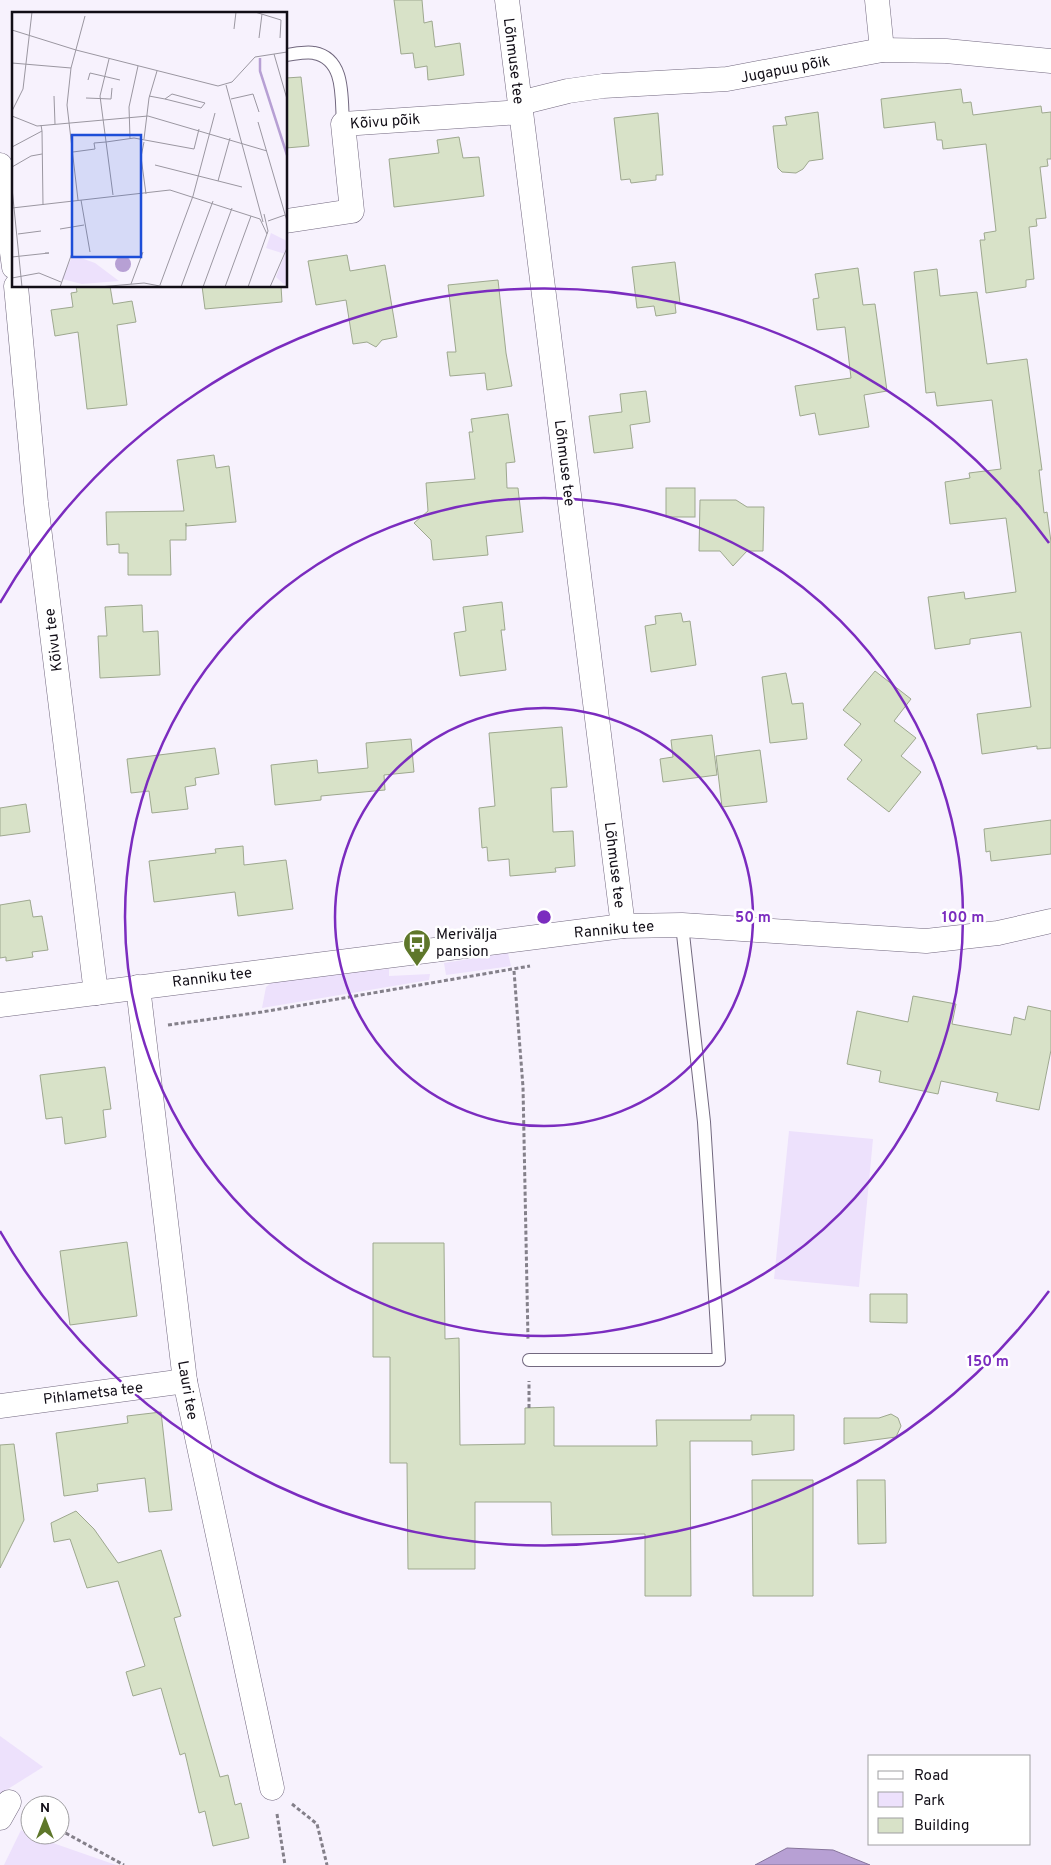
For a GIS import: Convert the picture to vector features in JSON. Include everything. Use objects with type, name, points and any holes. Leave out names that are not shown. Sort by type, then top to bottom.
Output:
[{"type":"street","name":"Lõhmuse tee","points":[[507,0],[623,926]]},
{"type":"street","points":[[877,0],[882,50]]},
{"type":"street","name":"Jugapuu põik","points":[[520,107],[568,90],[603,86],[727,79],[882,50],[946,51],[1051,62]]},
{"type":"street","name":"Kõivu põik","points":[[288,220],[352,211],[342,124],[520,107]]},
{"type":"street","points":[[0,165],[12,253]]},
{"type":"street","name":"Kõivu tee","points":[[16,288],[36,503],[96,993]]},
{"type":"street","name":"Ranniku tee","points":[[0,1005],[623,926],[682,925],[926,941],[998,933],[1051,920]]},
{"type":"street","name":"Lauri tee","points":[[138,987],[185,1381],[272,1788]]},
{"type":"street","name":"Pihlametsa tee","points":[[0,1406],[185,1381]]},
{"type":"lane","points":[[288,55],[313,52],[331,61],[336,68],[340,87],[342,124]]},
{"type":"lane","points":[[529,1360],[719,1360],[704,1122],[682,925]]},
{"type":"path","points":[[143,1028],[262,1012],[514,971],[531,966]]},
{"type":"path","points":[[514,971],[523,1087],[529,1408]]},
{"type":"path","points":[[272,1788],[285,1865]]},
{"type":"path","points":[[272,1788],[317,1824],[327,1865]]},
{"type":"path","points":[[70,1835],[124,1865]]},
{"type":"green space","points":[[508,953],[511,966],[446,975],[444,963]]},
{"type":"green space","points":[[389,969],[389,976],[430,974],[429,980],[262,1008],[266,987],[279,977]]},
{"type":"green space","points":[[789,1131],[873,1139],[859,1287],[774,1279]]},
{"type":"green space","points":[[0,1736],[43,1767],[0,1794]]},
{"type":"green space","points":[[20,1832],[20,1845],[59,1845],[116,1865],[4,1865]]},
{"type":"shaded area","points":[[787,1848],[833,1850],[870,1865],[755,1865]]},
{"type":"building","points":[[394,0],[422,0],[424,23],[432,21],[435,47],[460,43],[464,75],[428,80],[427,66],[415,68],[413,53],[401,54]]},
{"type":"building","points":[[301,77],[309,146],[288,148],[288,78]]},
{"type":"building","points":[[961,89],[963,103],[971,102],[973,115],[1041,106],[1042,113],[1051,112],[1051,159],[1047,159],[1048,166],[1040,167],[1046,218],[1036,219],[1037,226],[1029,227],[1034,279],[1026,280],[1026,287],[986,293],[980,240],[985,240],[984,233],[996,231],[986,144],[943,149],[942,140],[937,140],[935,122],[884,128],[881,99]]},
{"type":"building","points":[[818,112],[823,159],[809,161],[803,169],[796,173],[782,172],[778,168],[773,126],[787,125],[785,117]]},
{"type":"building","points":[[658,113],[663,175],[656,175],[656,180],[631,183],[630,179],[621,180],[614,118]]},
{"type":"building","points":[[459,137],[463,158],[479,157],[484,196],[394,207],[389,159],[439,153],[437,140]]},
{"type":"building","points":[[347,255],[350,271],[385,265],[397,337],[382,340],[376,347],[367,342],[353,344],[346,300],[316,305],[308,261]]},
{"type":"building","points":[[675,262],[680,303],[675,304],[676,313],[656,316],[654,306],[637,308],[632,267]]},
{"type":"building","points":[[858,268],[863,305],[875,304],[887,391],[864,395],[869,427],[819,435],[815,413],[800,416],[795,386],[851,378],[845,327],[817,330],[813,299],[819,298],[815,274]]},
{"type":"building","points":[[937,269],[940,296],[977,292],[987,364],[1027,359],[1042,470],[1039,470],[1044,513],[1047,512],[1051,542],[1051,748],[1037,749],[1037,746],[982,754],[977,714],[1031,707],[1021,632],[970,639],[970,644],[935,649],[928,597],[964,592],[965,599],[1016,592],[1006,518],[950,524],[945,482],[970,478],[969,473],[1001,469],[992,400],[937,406],[935,392],[926,393],[914,272]]},
{"type":"building","points":[[498,280],[506,353],[512,386],[487,390],[485,373],[450,376],[447,352],[456,352],[448,285]]},
{"type":"building","points":[[76,288],[110,288],[113,304],[132,301],[136,322],[117,325],[127,405],[87,409],[78,332],[55,336],[51,310],[73,307],[71,293],[77,292]]},
{"type":"building","points":[[202,288],[281,288],[282,302],[205,309]]},
{"type":"building","points":[[646,391],[650,422],[630,425],[633,448],[594,453],[589,416],[622,412],[620,394]]},
{"type":"building","points":[[508,414],[515,462],[506,463],[507,488],[518,488],[523,532],[486,536],[488,555],[433,560],[431,540],[414,523],[428,511],[426,483],[475,479],[469,432],[473,432],[471,419]]},
{"type":"building","points":[[214,455],[216,468],[229,466],[236,522],[186,526],[186,540],[170,540],[171,575],[128,575],[128,553],[119,553],[119,544],[107,545],[106,512],[184,511],[177,460]]},
{"type":"building","points":[[666,488],[695,488],[695,517],[666,517]]},
{"type":"building","points":[[700,500],[736,500],[747,507],[764,507],[763,551],[747,551],[733,566],[720,551],[699,551]]},
{"type":"building","points":[[502,602],[505,630],[501,630],[506,670],[460,676],[454,633],[466,631],[463,607]]},
{"type":"building","points":[[142,605],[143,632],[158,631],[160,675],[100,678],[98,636],[107,636],[105,607]]},
{"type":"building","points":[[681,613],[683,622],[690,621],[696,665],[651,672],[645,626],[656,624],[655,616]]},
{"type":"building","points":[[875,671],[911,699],[894,721],[916,738],[901,756],[921,772],[889,812],[847,779],[862,760],[844,745],[861,724],[843,710]]},
{"type":"building","points":[[786,673],[792,704],[803,703],[807,739],[770,743],[762,677]]},
{"type":"building","points":[[562,727],[567,787],[551,788],[553,832],[573,831],[575,866],[555,868],[556,872],[510,876],[509,859],[488,861],[487,847],[482,848],[479,808],[495,806],[489,733]]},
{"type":"building","points":[[712,735],[717,775],[663,782],[660,759],[673,757],[671,740]]},
{"type":"building","points":[[411,739],[414,772],[384,775],[385,790],[321,796],[321,800],[275,805],[271,765],[317,760],[318,773],[368,768],[366,743]]},
{"type":"building","points":[[215,748],[219,774],[195,778],[196,785],[185,787],[188,809],[152,813],[149,791],[131,793],[127,759]]},
{"type":"building","points":[[760,750],[767,802],[722,807],[716,756]]},
{"type":"building","points":[[26,804],[30,832],[0,836],[0,808]]},
{"type":"building","points":[[1051,820],[1051,854],[991,861],[990,851],[986,852],[984,829]]},
{"type":"building","points":[[243,846],[244,865],[286,860],[293,909],[238,916],[235,892],[154,902],[149,861],[216,853],[215,849]]},
{"type":"building","points":[[30,900],[33,917],[42,916],[48,950],[32,952],[33,957],[6,961],[6,957],[0,958],[0,905]]},
{"type":"building","points":[[913,996],[956,1004],[952,1024],[1011,1035],[1014,1017],[1025,1020],[1028,1006],[1051,1011],[1051,1050],[1039,1110],[996,1101],[998,1093],[941,1081],[938,1094],[879,1082],[881,1071],[847,1064],[857,1011],[908,1022]]},
{"type":"building","points":[[105,1067],[111,1109],[103,1110],[106,1137],[65,1144],[62,1117],[46,1119],[40,1075]]},
{"type":"building","points":[[127,1242],[137,1316],[70,1325],[60,1251]]},
{"type":"building","points":[[373,1243],[444,1243],[445,1339],[459,1338],[460,1445],[525,1444],[525,1408],[554,1407],[554,1446],[657,1446],[656,1420],[751,1420],[751,1415],[794,1415],[794,1450],[752,1455],[752,1441],[690,1441],[691,1596],[645,1596],[645,1534],[552,1535],[551,1502],[475,1502],[475,1569],[408,1569],[407,1463],[390,1463],[390,1357],[373,1357]]},
{"type":"building","points":[[870,1294],[907,1294],[907,1323],[870,1322]]},
{"type":"building","points":[[161,1412],[172,1510],[149,1512],[145,1478],[97,1484],[98,1491],[64,1496],[56,1433],[128,1423],[127,1416]]},
{"type":"building","points":[[891,1414],[898,1418],[901,1426],[896,1437],[844,1444],[844,1418],[879,1418]]},
{"type":"building","points":[[14,1444],[24,1520],[0,1568],[0,1445]]},
{"type":"building","points":[[752,1480],[813,1480],[813,1596],[753,1596]]},
{"type":"building","points":[[857,1480],[885,1480],[886,1543],[858,1544]]},
{"type":"building","points":[[76,1511],[94,1529],[118,1563],[161,1550],[181,1616],[174,1618],[220,1777],[228,1775],[235,1805],[241,1803],[249,1838],[213,1846],[205,1811],[199,1813],[185,1753],[180,1755],[161,1688],[133,1696],[126,1672],[145,1666],[118,1581],[87,1588],[70,1539],[54,1542],[51,1523]]},
{"type":"place","name":"Merivälja pansion","points":[[417,967]]}]
